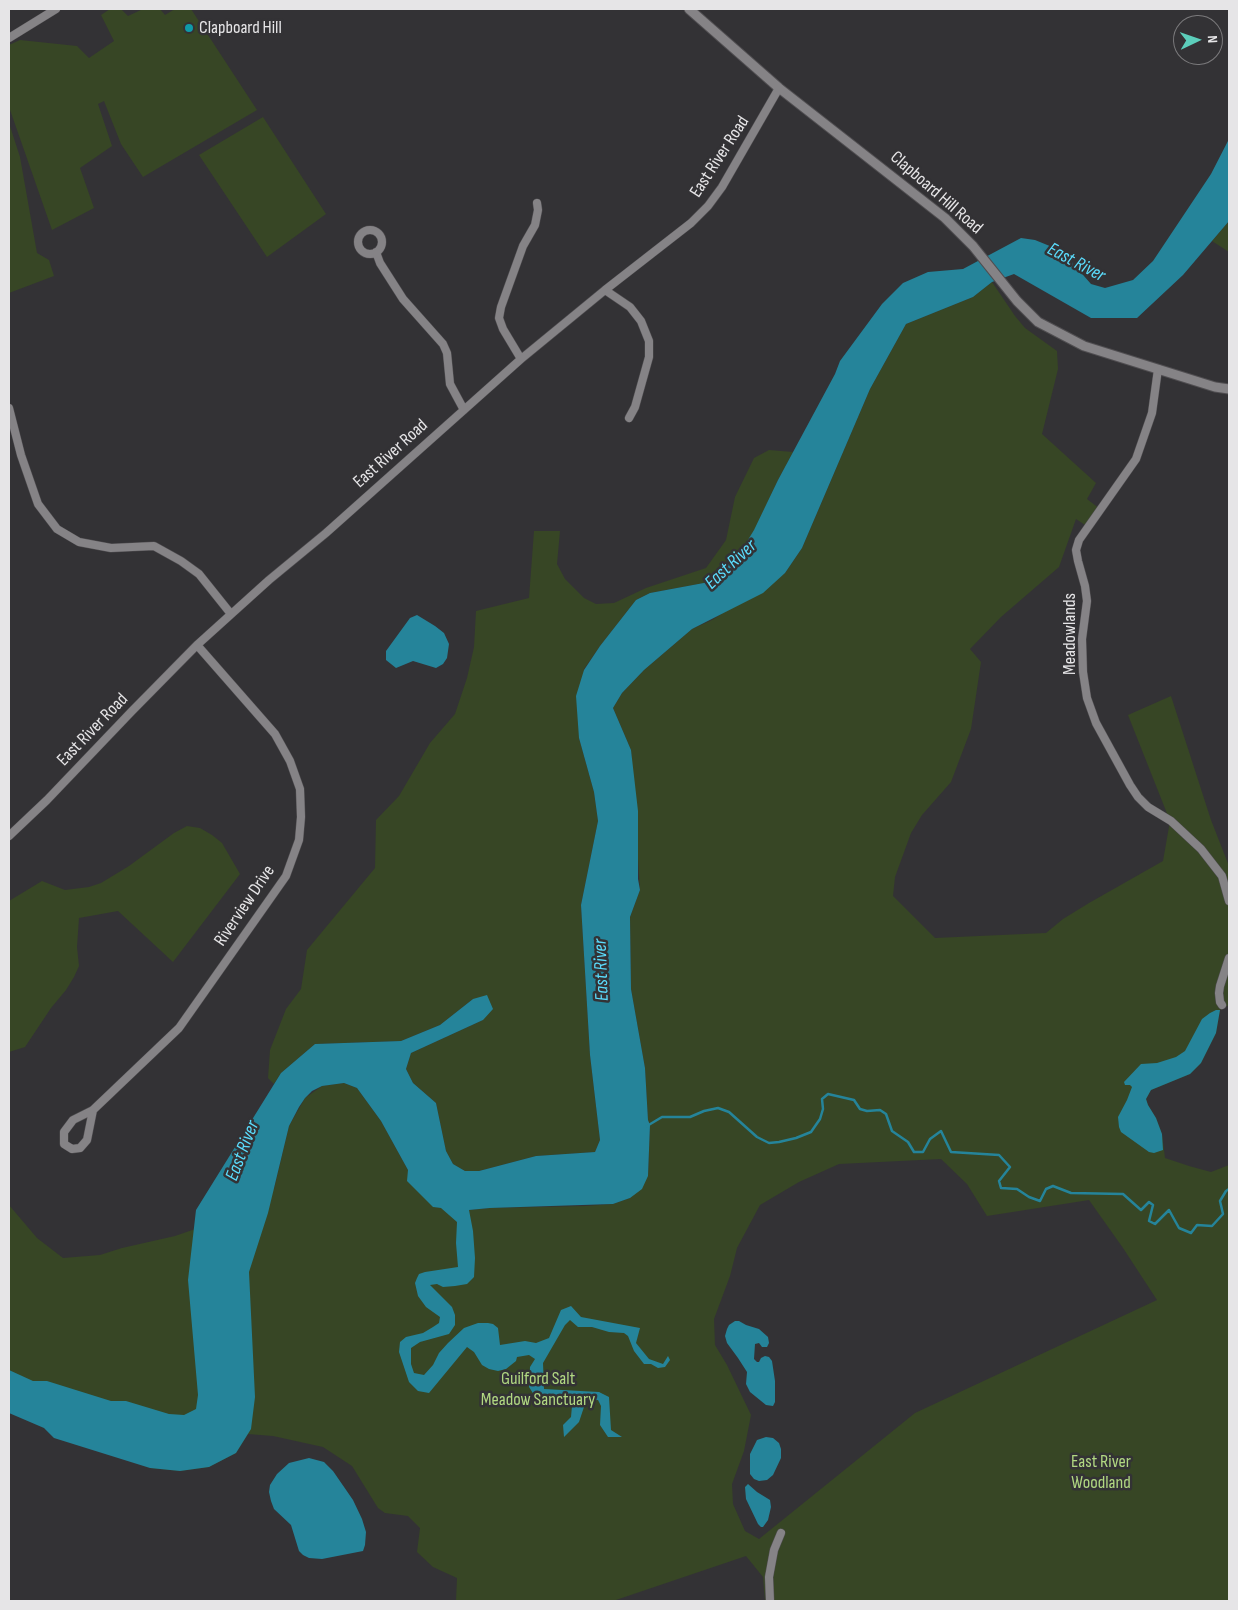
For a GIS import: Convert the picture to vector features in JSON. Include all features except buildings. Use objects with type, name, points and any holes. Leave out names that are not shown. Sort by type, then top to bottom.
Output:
[{"type":"street","points":[[9,38],[56,9]]},
{"type":"street","name":"Clapboard Hill Road","points":[[689,9],[780,88],[961,233],[1017,301],[1038,322],[1084,346],[1215,388],[1229,389]]},
{"type":"street","name":"East River Road","points":[[9,836],[47,800],[132,710],[197,645],[273,576],[326,533],[521,359],[604,290],[691,224],[722,187],[780,88]]},
{"type":"street","points":[[521,359],[503,329],[499,318],[501,307],[523,246],[535,225],[538,210],[537,203]]},
{"type":"street","points":[[376,252],[380,263],[403,299],[443,344],[447,353],[450,384],[464,410]]},
{"type":"street","points":[[604,290],[630,307],[641,321],[649,341],[648,357],[635,407],[629,418]]},
{"type":"street","name":"Meadowlands","points":[[1158,369],[1152,413],[1136,458],[1079,540],[1076,550],[1087,601],[1082,639],[1083,672],[1087,698],[1096,723],[1134,791],[1148,807],[1172,821],[1201,849],[1222,876],[1229,901]]},
{"type":"street","points":[[9,408],[21,455],[38,504],[57,528],[79,542],[111,548],[154,546],[181,560],[199,574],[231,614]]},
{"type":"street","name":"Riverview Drive","points":[[93,1110],[87,1140],[80,1148],[72,1149],[64,1144],[64,1132],[73,1120],[93,1110],[179,1028],[286,876],[299,840],[301,817],[300,789],[290,761],[275,734],[197,645]]},
{"type":"street","points":[[1222,1005],[1218,993],[1229,958]]},
{"type":"street","points":[[770,1601],[768,1577],[774,1550],[781,1532]]},
{"type":"green space","points":[[110,9],[121,9],[128,16],[143,9],[160,9],[165,15],[175,9],[191,9],[257,110],[143,177],[121,144],[104,101],[98,104],[112,146],[80,168],[94,208],[52,230],[9,107],[9,45],[20,40],[77,46],[89,58],[114,41],[101,15]]},
{"type":"green space","points":[[263,117],[326,214],[267,257],[199,155]]},
{"type":"green space","points":[[9,123],[20,157],[37,253],[49,260],[54,276],[9,293]]},
{"type":"green space","points":[[1229,221],[1229,252],[1212,241]]},
{"type":"green space","name":"Guilford Salt Meadow Sanctuary","points":[[992,282],[1025,328],[1057,351],[1058,369],[1042,434],[1096,483],[1087,499],[1100,509],[1088,527],[1076,519],[1059,567],[1001,617],[970,649],[981,662],[971,729],[951,782],[922,815],[911,833],[895,877],[893,896],[935,938],[1046,933],[1063,919],[1089,903],[1163,861],[1170,821],[1128,715],[1171,696],[1211,820],[1229,866],[1229,1005],[1220,1010],[1216,1033],[1201,1063],[1190,1074],[1151,1090],[1146,1099],[1162,1134],[1165,1158],[1211,1172],[1229,1165],[1229,1601],[765,1601],[763,1577],[746,1556],[613,1601],[456,1601],[457,1578],[433,1567],[417,1552],[420,1528],[408,1516],[385,1513],[378,1508],[352,1466],[323,1447],[273,1436],[248,1434],[236,1453],[209,1467],[180,1471],[150,1468],[9,1395],[9,1205],[37,1238],[63,1258],[100,1255],[175,1236],[201,1227],[274,1189],[289,1126],[305,1098],[322,1086],[344,1083],[357,1088],[381,1121],[408,1170],[434,1207],[469,1210],[585,1206],[613,1204],[630,1198],[648,1176],[650,1125],[648,1120],[645,1068],[631,989],[630,917],[640,890],[631,750],[613,708],[622,693],[644,670],[692,629],[712,620],[785,573],[802,548],[870,389],[906,324],[973,297]],"holes":[[[941,1159],[967,1184],[987,1216],[1089,1200],[1157,1300],[915,1413],[759,1539],[745,1531],[733,1504],[732,1484],[744,1451],[751,1415],[727,1365],[715,1345],[714,1319],[730,1276],[737,1248],[760,1205],[799,1182],[839,1164]]]},
{"type":"green space","points":[[769,450],[793,452],[754,531],[740,553],[709,582],[650,593],[636,600],[584,669],[579,738],[594,792],[598,821],[581,905],[590,1055],[600,1140],[595,1152],[536,1156],[479,1171],[465,1171],[453,1164],[446,1151],[436,1103],[413,1083],[406,1069],[411,1053],[483,1020],[473,999],[440,1025],[401,1041],[315,1044],[281,1073],[274,1084],[268,1078],[270,1050],[286,1009],[301,989],[307,950],[375,868],[376,820],[399,796],[430,743],[455,714],[467,678],[474,647],[476,611],[529,598],[534,531],[560,531],[557,564],[565,579],[584,598],[596,604],[614,603],[646,588],[706,568],[726,540],[735,497],[754,458]]},
{"type":"green space","points":[[187,826],[200,828],[222,843],[240,874],[173,962],[118,911],[79,918],[77,947],[79,966],[74,977],[25,1047],[9,1052],[9,901],[42,881],[65,890],[89,887],[101,883]]},
{"type":"water","name":"East River","points":[[1229,139],[1229,221],[1183,275],[1137,318],[1091,318],[1014,274],[992,282],[973,297],[906,324],[870,389],[802,548],[785,573],[763,593],[692,629],[644,670],[622,693],[613,708],[631,750],[638,811],[638,879],[640,890],[630,917],[631,989],[645,1068],[648,1120],[650,1125],[648,1176],[642,1189],[630,1198],[613,1204],[469,1210],[473,1231],[474,1277],[467,1284],[443,1287],[437,1284],[430,1285],[452,1307],[455,1315],[455,1325],[449,1334],[420,1342],[411,1348],[411,1364],[414,1373],[424,1375],[448,1343],[464,1328],[478,1323],[493,1324],[498,1328],[500,1345],[525,1341],[536,1343],[549,1338],[561,1310],[571,1306],[581,1317],[640,1328],[636,1343],[649,1359],[663,1364],[668,1356],[670,1360],[665,1367],[658,1368],[651,1364],[644,1364],[634,1351],[628,1336],[624,1333],[609,1332],[592,1327],[578,1327],[570,1320],[565,1325],[543,1363],[544,1389],[599,1392],[609,1397],[611,1430],[622,1437],[608,1437],[600,1425],[601,1406],[598,1400],[586,1401],[579,1422],[564,1437],[563,1425],[571,1417],[572,1406],[546,1402],[536,1398],[529,1387],[530,1367],[535,1359],[529,1355],[517,1357],[516,1361],[506,1369],[498,1371],[482,1365],[474,1352],[467,1347],[429,1393],[418,1391],[409,1382],[399,1352],[400,1342],[406,1337],[423,1333],[433,1327],[439,1323],[440,1317],[426,1307],[418,1296],[415,1283],[419,1274],[458,1267],[457,1222],[441,1208],[433,1207],[407,1181],[408,1170],[381,1121],[357,1088],[344,1083],[322,1086],[312,1091],[299,1107],[289,1126],[268,1213],[249,1272],[255,1397],[251,1429],[236,1453],[209,1467],[180,1471],[150,1468],[54,1438],[44,1428],[9,1413],[9,1370],[33,1381],[47,1381],[111,1401],[126,1401],[169,1414],[184,1415],[196,1409],[198,1395],[188,1280],[196,1210],[281,1073],[315,1044],[401,1041],[440,1025],[473,999],[487,995],[493,1009],[483,1020],[411,1053],[406,1069],[413,1083],[436,1103],[446,1151],[453,1164],[465,1171],[479,1171],[536,1156],[595,1152],[600,1140],[590,1055],[581,905],[598,821],[594,792],[579,738],[576,696],[584,670],[636,600],[650,593],[709,582],[740,553],[754,530],[840,361],[882,304],[903,283],[928,272],[963,269],[1021,238],[1035,240],[1062,251],[1091,284],[1105,288],[1133,280],[1153,261],[1211,174]]},
{"type":"water","points":[[417,615],[444,633],[449,644],[447,658],[443,664],[436,668],[413,661],[396,668],[386,660],[386,651],[410,618]]},
{"type":"water","points":[[1216,1010],[1220,1010],[1216,1033],[1201,1063],[1190,1074],[1151,1090],[1146,1099],[1162,1134],[1163,1150],[1154,1153],[1149,1152],[1121,1132],[1119,1127],[1118,1117],[1132,1087],[1125,1085],[1124,1082],[1141,1064],[1157,1063],[1176,1057],[1185,1051],[1202,1019]]},
{"type":"water","points":[[735,1321],[759,1329],[768,1337],[769,1343],[767,1347],[762,1347],[759,1343],[755,1344],[754,1359],[759,1362],[765,1356],[769,1357],[772,1361],[775,1381],[775,1402],[773,1406],[766,1405],[750,1392],[746,1384],[747,1372],[727,1343],[725,1336],[727,1329]]},
{"type":"water","points":[[766,1437],[773,1438],[779,1443],[781,1458],[773,1475],[767,1480],[759,1481],[750,1474],[750,1454],[757,1440]]},
{"type":"water","points":[[309,1458],[324,1462],[333,1471],[353,1500],[366,1532],[363,1551],[322,1559],[309,1558],[299,1551],[291,1525],[274,1509],[269,1492],[270,1485],[277,1474],[289,1463]]},
{"type":"water","points":[[748,1484],[770,1500],[771,1507],[768,1520],[763,1527],[758,1524],[746,1499],[745,1487]]},
{"type":"waterway","points":[[647,1126],[662,1117],[690,1117],[718,1108],[729,1112],[757,1137],[769,1143],[779,1142],[811,1132],[820,1119],[823,1109],[822,1099],[828,1094],[854,1100],[860,1109],[867,1111],[880,1110],[886,1114],[892,1131],[908,1142],[914,1152],[923,1152],[930,1139],[941,1131],[951,1152],[999,1155],[1010,1167],[999,1181],[1001,1188],[1017,1189],[1029,1197],[1040,1201],[1046,1189],[1053,1186],[1071,1193],[1123,1194],[1141,1210],[1149,1202],[1153,1205],[1149,1221],[1155,1224],[1169,1210],[1179,1228],[1191,1233],[1197,1225],[1212,1226],[1223,1214],[1220,1201],[1229,1189]]},
{"type":"place","name":"Clapboard Hill","points":[[189,28]]},
{"type":"park label","name":"East River Woodland","points":[[1101,1472]]}]
